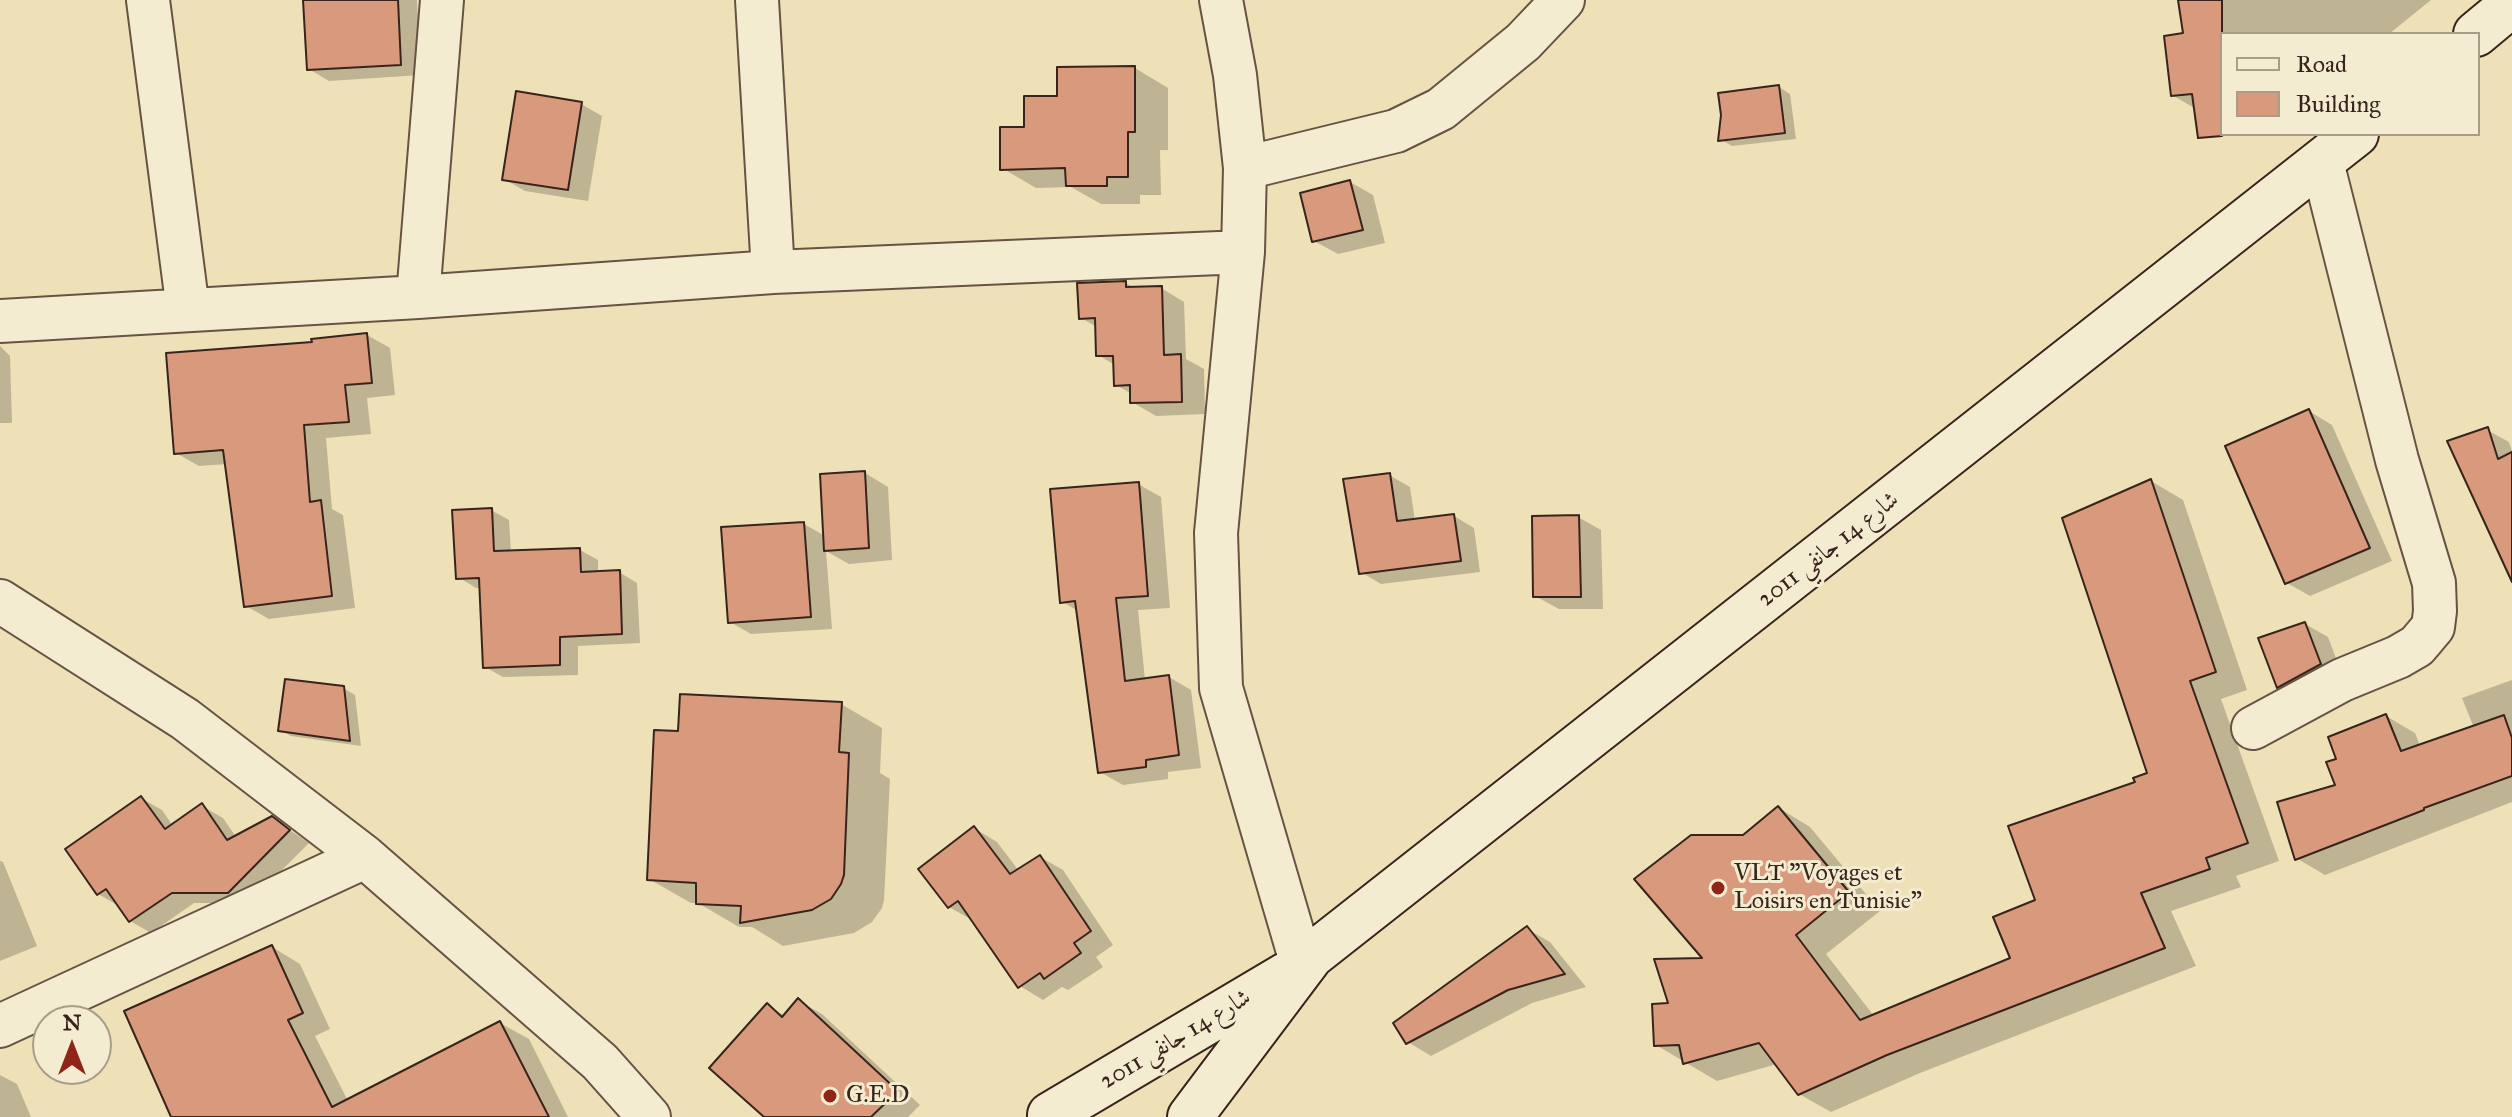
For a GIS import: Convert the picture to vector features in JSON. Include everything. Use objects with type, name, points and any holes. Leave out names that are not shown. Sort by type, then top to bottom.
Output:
[{"type":"main road","points":[[2478,32],[2512,4]]},
{"type":"main road","name":"شارع 14 جانفي 2011","points":[[1190,1117],[1311,956],[2354,136]]},
{"type":"main road","name":"شارع 14 جانفي 2011","points":[[1058,1116],[1302,965]]},
{"type":"street","points":[[148,0],[188,310]]},
{"type":"street","points":[[418,297],[442,0]]},
{"type":"street","points":[[757,0],[773,272]]},
{"type":"street","points":[[1221,0],[1235,75],[1245,168],[1243,252],[1216,533],[1221,688],[1302,965]]},
{"type":"street","points":[[1245,168],[1396,131],[1441,109],[1523,42],[1563,0]]},
{"type":"street","points":[[2253,728],[2342,680],[2417,646],[2433,627],[2435,611],[2434,583],[2397,460],[2322,162]]},
{"type":"street","points":[[0,321],[418,297],[773,272],[1243,252]]},
{"type":"street","points":[[0,601],[185,719],[365,857],[600,1062],[649,1117]]},
{"type":"street","points":[[0,1026],[365,857]]},
{"type":"street","points":[[600,1062],[614,1117]]},
{"type":"building","points":[[303,0],[398,0],[401,65],[307,70]]},
{"type":"building","points":[[2178,0],[2222,0],[2222,136],[2198,138],[2192,94],[2171,96],[2164,36],[2183,33]]},
{"type":"building","points":[[1135,66],[1135,132],[1128,132],[1128,177],[1107,177],[1107,186],[1066,186],[1065,168],[1000,170],[1000,127],[1024,127],[1024,96],[1057,96],[1057,67]]},
{"type":"building","points":[[1779,85],[1785,133],[1718,141],[1721,115],[1718,93]]},
{"type":"building","points":[[516,91],[582,102],[568,190],[502,180]]},
{"type":"building","points":[[1350,180],[1363,230],[1312,242],[1300,193]]},
{"type":"building","points":[[1126,281],[1126,287],[1162,286],[1164,355],[1181,354],[1182,402],[1130,403],[1130,385],[1114,386],[1113,356],[1096,356],[1095,318],[1079,319],[1077,283]]},
{"type":"building","points":[[367,333],[372,383],[345,385],[349,422],[304,425],[310,502],[321,500],[332,596],[244,607],[223,450],[174,454],[166,353],[312,342],[311,339]]},
{"type":"building","points":[[2309,409],[2370,548],[2285,584],[2225,446]]},
{"type":"building","points":[[2488,427],[2498,459],[2512,452],[2512,582],[2447,441]]},
{"type":"building","points":[[865,471],[869,548],[824,551],[820,474]]},
{"type":"building","points":[[1390,473],[1397,521],[1454,514],[1461,561],[1359,574],[1343,479]]},
{"type":"building","points":[[2151,479],[2216,672],[2190,681],[2248,843],[2206,858],[2210,869],[2141,893],[2165,948],[1887,1055],[1798,1095],[1759,1043],[1683,1064],[1679,1045],[1654,1046],[1652,1004],[1668,1003],[1654,959],[1702,958],[1634,879],[1691,835],[1743,835],[1778,806],[1849,892],[1796,935],[1860,1020],[2010,958],[1993,917],[2035,900],[2008,826],[2135,782],[2133,778],[2147,773],[2062,518]]},
{"type":"building","points":[[1139,482],[1148,596],[1116,598],[1125,681],[1169,675],[1179,755],[1146,760],[1146,767],[1098,773],[1075,601],[1060,603],[1050,489]]},
{"type":"building","points":[[492,508],[494,551],[580,548],[581,572],[620,570],[622,634],[560,637],[560,665],[483,668],[479,578],[456,579],[452,510]]},
{"type":"building","points":[[1579,515],[1581,597],[1533,597],[1532,516]]},
{"type":"building","points":[[804,522],[811,617],[728,623],[721,527]]},
{"type":"building","points":[[2305,622],[2321,664],[2277,688],[2258,638]]},
{"type":"building","points":[[285,679],[344,686],[350,741],[278,731]]},
{"type":"building","points":[[680,694],[842,702],[839,752],[849,753],[844,875],[831,899],[812,910],[740,923],[741,906],[696,904],[696,883],[647,880],[654,730],[678,731]]},
{"type":"building","points":[[2386,714],[2401,751],[2504,715],[2512,738],[2512,776],[2295,860],[2277,802],[2335,785],[2326,762],[2336,759],[2328,737]]},
{"type":"building","points":[[141,796],[165,829],[202,803],[227,840],[272,816],[290,830],[228,893],[172,893],[129,922],[106,889],[97,895],[65,849]]},
{"type":"building","points":[[974,826],[1010,874],[1040,855],[1091,931],[1074,943],[1081,953],[1044,979],[1040,973],[1018,988],[958,901],[948,908],[918,869]]},
{"type":"building","points":[[1527,926],[1565,974],[1508,990],[1406,1044],[1393,1023]]},
{"type":"building","points":[[272,945],[303,1013],[288,1020],[332,1107],[500,1021],[549,1117],[171,1117],[124,1011]]},
{"type":"building","points":[[798,998],[898,1091],[871,1117],[764,1117],[709,1068],[767,1003],[782,1017]]},
{"type":"place","name":"VLT \"Voyages et Loisirs en Tunisie\"","points":[[1718,888]]},
{"type":"place","name":"G.E.D","points":[[830,1096]]}]
